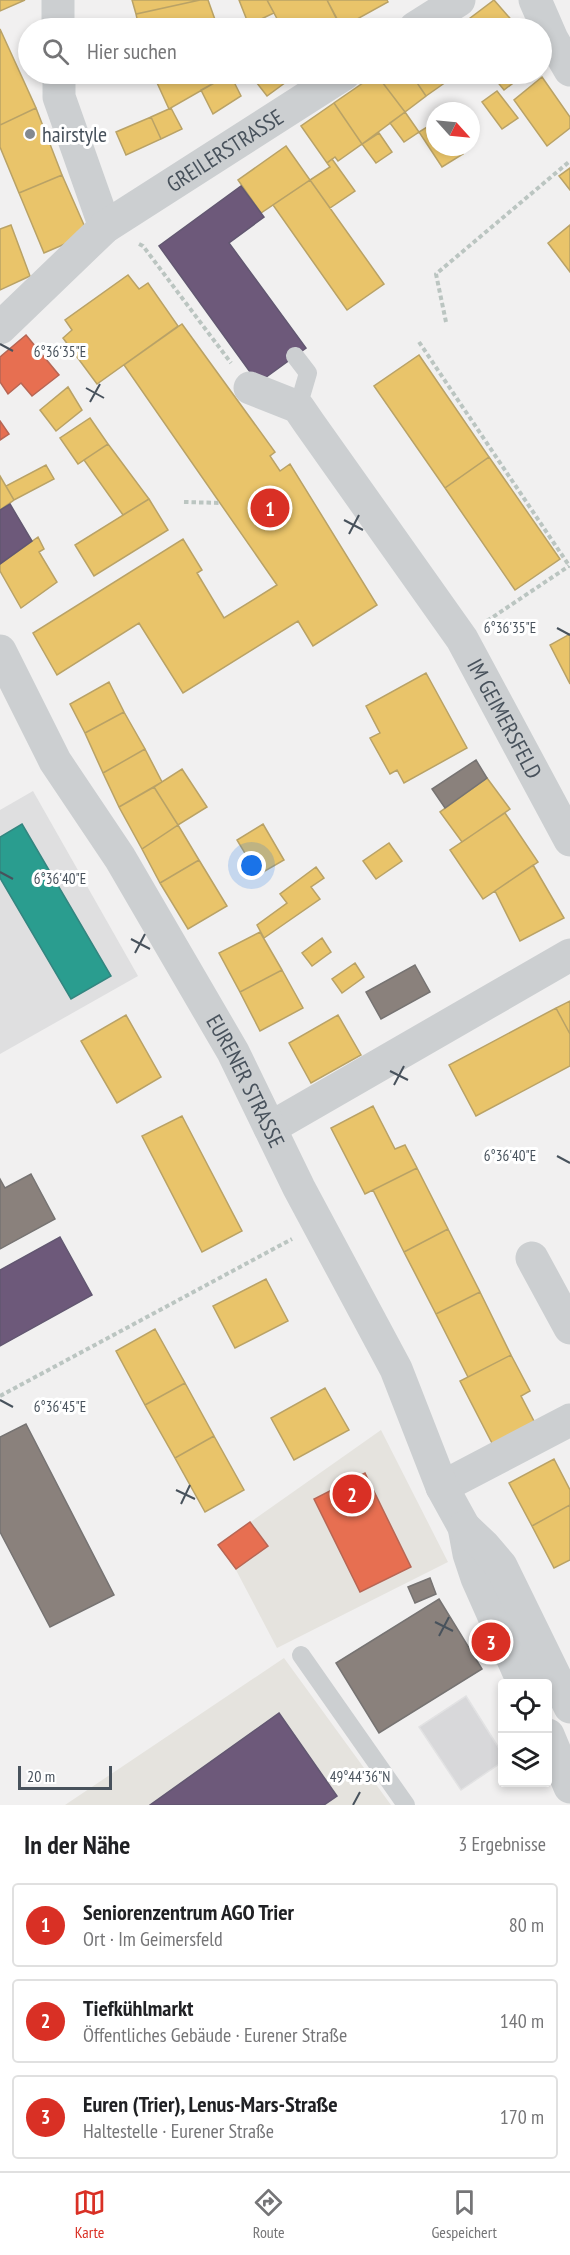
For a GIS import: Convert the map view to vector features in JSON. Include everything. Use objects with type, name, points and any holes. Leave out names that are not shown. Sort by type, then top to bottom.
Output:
[{"type":"street","points":[[58,0],[58,18]]},
{"type":"street","points":[[431,18],[459,0]]},
{"type":"street","points":[[535,0],[543,18]]},
{"type":"street","points":[[552,39],[570,70]]},
{"type":"street","points":[[59,84],[59,97],[105,227]]},
{"type":"street","name":"GREILERSTRASSE","points":[[0,328],[105,227],[328,84]]},
{"type":"street","points":[[250,388],[298,407]]},
{"type":"street","name":"IM GEIMERSFELD","points":[[298,407],[462,639],[570,840]]},
{"type":"street","name":"EURENER STRASSE","points":[[0,651],[7,685],[120,858],[233,1052],[319,1224],[396,1369],[442,1486],[464,1527],[469,1554],[477,1578],[522,1679]]},
{"type":"street","points":[[270,1128],[570,955]]},
{"type":"street","points":[[532,1258],[570,1328]]},
{"type":"street","points":[[442,1486],[570,1420]]},
{"type":"street","name":"EURENER STRASSE","points":[[464,1527],[501,1566],[570,1707]]},
{"type":"street","points":[[552,1744],[570,1787]]},
{"type":"lane","points":[[295,356],[308,373],[298,407]]},
{"type":"lane","points":[[301,1655],[406,1805]]},
{"type":"path","points":[[446,322],[436,274],[570,161]]},
{"type":"path","points":[[105,227],[143,246],[250,388]]},
{"type":"path","points":[[419,342],[570,567],[462,639]]},
{"type":"path","points":[[184,502],[220,503]]},
{"type":"path","points":[[0,1396],[319,1224]]},
{"type":"shaded area","points":[[33,791],[138,976],[0,1054],[0,810]]},
{"type":"shaded area","points":[[381,1430],[448,1562],[277,1648],[236,1570],[218,1545]]},
{"type":"shaded area","points":[[284,1658],[391,1805],[65,1805]]},
{"type":"building: Wohnen","points":[[0,0],[25,0],[0,11]]},
{"type":"building: Wohnen","points":[[132,0],[200,0],[136,14]]},
{"type":"building: Wohnen","points":[[208,0],[214,18],[137,18],[136,14]]},
{"type":"building: Wohnen","points":[[239,0],[267,0],[274,13],[263,18],[246,18]]},
{"type":"building: Wohnen","points":[[267,0],[327,0],[337,18],[277,18]]},
{"type":"building: Wohnen","points":[[327,0],[387,0],[388,2],[359,18],[336,18]]},
{"type":"building: Wohnen","points":[[494,0],[510,18],[470,18]]},
{"type":"building: Wohnen","points":[[0,29],[18,68],[18,84],[25,84],[36,108],[0,125]]},
{"type":"building: Wohnen","points":[[158,84],[213,84],[169,109]]},
{"type":"building: Wohnen","points":[[212,84],[235,84],[241,96],[213,114],[201,90]]},
{"type":"building: Wohnen","points":[[258,84],[283,84],[267,96]]},
{"type":"building: Wohnen","points":[[362,84],[384,84],[405,112],[362,144],[334,103]]},
{"type":"building: Wohnen","points":[[384,84],[418,84],[426,96],[405,112]]},
{"type":"building: Wohnen","points":[[418,84],[443,84],[426,96]]},
{"type":"building: Wohnen","points":[[499,84],[512,84],[504,90]]},
{"type":"building: Wohnen","points":[[533,84],[547,84],[570,117],[570,128],[547,146],[514,100]]},
{"type":"building: Wohnen","points":[[497,91],[518,118],[502,129],[482,102]]},
{"type":"building: Wohnen","points":[[334,103],[362,144],[338,161],[335,157],[327,163],[301,126]]},
{"type":"building: Wohnen","points":[[36,108],[62,175],[19,193],[0,147],[0,125]]},
{"type":"building: Wohnen","points":[[171,108],[182,129],[161,139],[151,117]]},
{"type":"building: Wohnen","points":[[405,112],[419,132],[404,142],[390,123]]},
{"type":"building: Wohnen","points":[[151,117],[161,139],[126,155],[116,132]]},
{"type":"building: Wohnen","points":[[426,128],[426,143],[419,132]]},
{"type":"building: Wohnen","points":[[379,133],[392,152],[376,163],[362,144]]},
{"type":"building: Wohnen","points":[[286,146],[310,180],[261,213],[238,180]]},
{"type":"building: Wohnen","points":[[435,156],[460,156],[442,167]]},
{"type":"building: Wohnen","points":[[332,159],[355,191],[330,208],[310,180],[330,167],[327,163]]},
{"type":"building: Wohnen","points":[[570,168],[570,190],[559,176]]},
{"type":"building: Wohnen","points":[[62,175],[88,234],[44,253],[19,193]]},
{"type":"building: Wohnen","points":[[310,180],[384,284],[347,310],[273,205]]},
{"type":"building: Wohnen","points":[[11,225],[30,276],[0,290],[0,229]]},
{"type":"building: Wohnen","points":[[570,225],[570,272],[548,243]]},
{"type":"building: Wohnen","points":[[128,275],[139,289],[148,283],[178,326],[97,384],[63,338],[72,330],[65,320]]},
{"type":"building: Wohnen","points":[[182,324],[275,452],[270,456],[280,471],[290,464],[377,605],[313,646],[298,621],[183,693],[139,623],[57,675],[33,633],[183,539],[202,570],[197,573],[224,618],[277,585],[124,365]]},
{"type":"building: Wohnen","points":[[419,355],[489,457],[445,488],[374,386]]},
{"type":"building: Wohnen","points":[[68,387],[82,410],[56,431],[40,410]]},
{"type":"building: Wohnen","points":[[90,418],[108,444],[78,464],[60,438]]},
{"type":"building: Wohnen","points":[[108,444],[149,499],[123,515],[84,460]]},
{"type":"building: Wohnen","points":[[489,457],[560,559],[515,590],[445,488]]},
{"type":"building: Wohnen","points":[[46,465],[54,479],[14,500],[6,486]]},
{"type":"building: Wohnen","points":[[0,476],[14,500],[0,510]]},
{"type":"building: Wohnen","points":[[149,499],[168,530],[94,576],[75,545]]},
{"type":"building: Wohnen","points":[[38,537],[44,549],[39,552],[57,582],[21,608],[0,571],[0,564]]},
{"type":"building: Wohnen","points":[[570,634],[570,684],[550,645]]},
{"type":"building: Wohnen","points":[[426,673],[467,748],[404,783],[397,770],[390,774],[370,738],[380,733],[366,706]]},
{"type":"building: Wohnen","points":[[109,682],[124,712],[85,733],[70,704]]},
{"type":"building: Wohnen","points":[[124,712],[145,749],[103,773],[85,733]]},
{"type":"building: Wohnen","points":[[145,749],[162,782],[119,807],[103,773]]},
{"type":"building: Wohnen","points":[[182,769],[207,807],[178,825],[154,787]]},
{"type":"building: Wohnen","points":[[487,778],[510,809],[462,842],[440,812]]},
{"type":"building: Wohnen","points":[[154,787],[178,825],[142,849],[119,807]]},
{"type":"building: Wohnen","points":[[505,813],[538,862],[483,899],[450,850]]},
{"type":"building: Wohnen","points":[[263,824],[284,860],[258,875],[237,840]]},
{"type":"building: Wohnen","points":[[178,825],[199,860],[160,883],[142,849]]},
{"type":"building: Wohnen","points":[[389,843],[402,861],[376,879],[363,861]]},
{"type":"building: Wohnen","points":[[199,860],[227,906],[188,929],[160,883]]},
{"type":"building: Wohnen","points":[[533,865],[564,918],[520,941],[495,891]]},
{"type":"building: Wohnen","points":[[316,867],[324,878],[311,887],[320,899],[264,938],[257,925],[287,903],[280,894]]},
{"type":"building: Wohnen","points":[[260,932],[282,970],[240,992],[219,953]]},
{"type":"building: Wohnen","points":[[322,938],[331,952],[312,966],[302,953]]},
{"type":"building: Wohnen","points":[[355,963],[364,977],[342,993],[332,979]]},
{"type":"building: Wohnen","points":[[282,970],[303,1008],[260,1031],[240,992]]},
{"type":"building: Wohnen","points":[[570,1001],[570,1034],[556,1008]]},
{"type":"building: Wohnen","points":[[556,1008],[570,1034],[570,1066],[476,1116],[449,1065]]},
{"type":"building: Wohnen","points":[[126,1015],[161,1077],[117,1103],[81,1041]]},
{"type":"building: Wohnen","points":[[338,1015],[361,1055],[311,1083],[289,1043]]},
{"type":"building: Wohnen","points":[[373,1106],[395,1149],[405,1145],[417,1168],[365,1194],[331,1128]]},
{"type":"building: Wohnen","points":[[182,1116],[242,1231],[202,1252],[142,1136]]},
{"type":"building: Wohnen","points":[[417,1168],[448,1229],[404,1252],[373,1190]]},
{"type":"building: Wohnen","points":[[448,1229],[480,1292],[436,1314],[404,1252]]},
{"type":"building: Wohnen","points":[[266,1279],[288,1321],[235,1348],[213,1306]]},
{"type":"building: Wohnen","points":[[480,1292],[511,1355],[468,1377],[436,1314]]},
{"type":"building: Wohnen","points":[[155,1329],[185,1383],[145,1405],[116,1351]]},
{"type":"building: Wohnen","points":[[511,1355],[530,1391],[521,1396],[536,1425],[494,1447],[460,1381]]},
{"type":"building: Wohnen","points":[[185,1383],[214,1436],[175,1458],[145,1405]]},
{"type":"building: Wohnen","points":[[325,1388],[349,1430],[294,1460],[271,1418]]},
{"type":"building: Wohnen","points":[[214,1436],[244,1490],[205,1512],[175,1458]]},
{"type":"building: Wohnen","points":[[554,1459],[570,1490],[570,1505],[532,1526],[509,1483]]},
{"type":"building: Wohnen","points":[[570,1505],[570,1560],[554,1568],[532,1526]]},
{"type":"building: Handel","points":[[26,335],[59,375],[32,396],[21,383],[8,394],[0,382],[0,357]]},
{"type":"building: Handel","points":[[0,421],[9,434],[0,440]]},
{"type":"building: Handel","points":[[365,1473],[411,1567],[360,1592],[314,1499]]},
{"type":"building: Handel","points":[[250,1522],[268,1546],[236,1569],[218,1545]]},
{"type":"building: Büros","points":[[241,186],[264,217],[229,243],[306,348],[258,383],[159,246]]},
{"type":"building: Büros","points":[[10,504],[32,541],[0,564],[0,510]]},
{"type":"building: Büros","points":[[60,1237],[92,1295],[0,1346],[0,1270]]},
{"type":"building: Büros","points":[[279,1713],[337,1796],[324,1805],[150,1805]]},
{"type":"building: Schulen","points":[[22,824],[111,976],[71,999],[0,878],[0,837]]},
{"type":"building: Industrie","points":[[476,760],[487,778],[445,808],[432,789]]},
{"type":"building: Industrie","points":[[415,965],[430,992],[381,1019],[366,992]]},
{"type":"building: Industrie","points":[[31,1174],[55,1219],[0,1249],[0,1179],[5,1188]]},
{"type":"building: Industrie","points":[[26,1424],[114,1595],[50,1627],[0,1532],[0,1437]]},
{"type":"building: Industrie","points":[[430,1578],[436,1594],[415,1603],[408,1587]]},
{"type":"building: Industrie","points":[[439,1599],[482,1669],[379,1733],[336,1663]]},
{"type":"building: Sonstige","points":[[466,1696],[498,1747],[498,1765],[461,1790],[419,1727]]},
{"type":"place","name":"hairstyle","points":[[30,134]]},
{"type":"place","name":"Seniorenzentrum AGO Trier","points":[[270,508]]},
{"type":"place","name":"Tiefkühlmarkt","points":[[352,1494]]},
{"type":"place","name":"Euren (Trier), Lenus-Mars-Straße","points":[[491,1642]]}]
